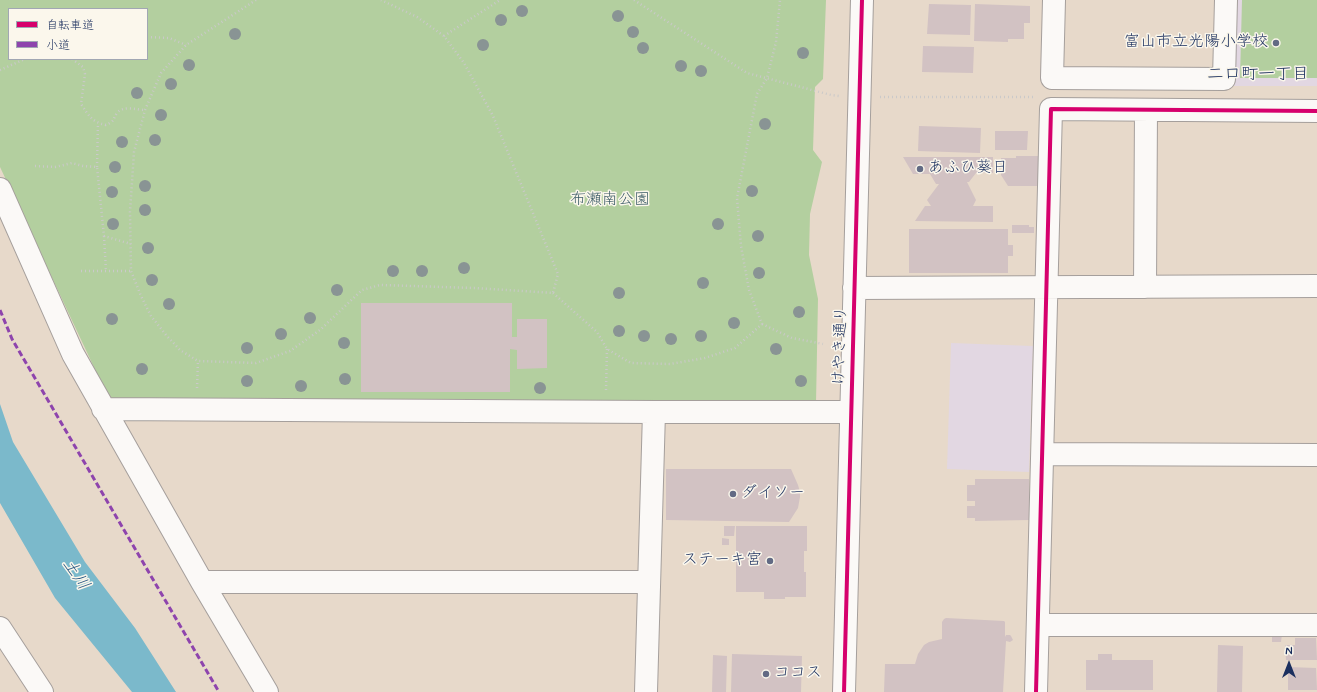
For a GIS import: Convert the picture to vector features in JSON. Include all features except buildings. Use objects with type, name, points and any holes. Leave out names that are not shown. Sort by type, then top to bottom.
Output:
[{"type":"street","name":"けやき通り","points":[[844,692],[862,0]]},
{"type":"street","points":[[1054,0],[1052,78],[1224,78],[1226,0]]},
{"type":"street","points":[[1036,692],[1051,109],[1317,111]]},
{"type":"street","points":[[1145,287],[1146,110]]},
{"type":"street","points":[[0,189],[51,287],[73,354],[202,582],[267,692]]},
{"type":"street","points":[[854,288],[1317,286]]},
{"type":"street","points":[[103,409],[613,407],[654,412],[851,412]]},
{"type":"street","points":[[646,692],[654,412]]},
{"type":"street","points":[[1042,454],[1317,455]]},
{"type":"street","points":[[202,582],[649,582]]},
{"type":"street","points":[[1038,625],[1317,624]]},
{"type":"street","points":[[0,628],[42,692]]},
{"type":"path","points":[[256,0],[186,45],[161,73],[145,110],[134,152],[130,212],[131,271],[151,316],[180,350],[198,361],[256,363],[290,351],[320,330],[362,290],[380,285],[474,288],[553,293],[596,332],[608,349],[631,363],[670,364],[705,358],[735,348],[762,324]]},
{"type":"path","points":[[381,0],[416,17],[444,36],[464,63],[493,116],[558,274],[553,293]]},
{"type":"path","points":[[444,36],[500,0]]},
{"type":"path","points":[[634,0],[748,73],[831,95]]},
{"type":"path","points":[[780,0],[776,42],[767,78],[757,94],[737,198],[741,246],[749,290],[762,324],[792,338],[823,344]]},
{"type":"path","points":[[148,37],[169,38],[186,45]]},
{"type":"path","points":[[0,70],[23,60]]},
{"type":"path","points":[[73,60],[83,67],[85,74],[81,104],[90,118],[98,123],[106,125],[114,121],[117,112],[124,108],[145,110]]},
{"type":"path","points":[[98,123],[97,167],[106,271]]},
{"type":"path","points":[[35,166],[55,167],[72,163],[83,166],[97,167]]},
{"type":"path","points":[[104,236],[131,244]]},
{"type":"path","points":[[81,271],[131,271]]},
{"type":"path","points":[[608,349],[613,407]]},
{"type":"path","points":[[197,409],[198,361]]},
{"type":"shaded area","name":"富山市立光陽小学校","points":[[1236,0],[1317,0],[1317,86],[1234,86]]},
{"type":"shaded area","points":[[951,343],[1033,346],[1029,472],[947,469]]},
{"type":"green space","name":"布瀬南公園","points":[[0,0],[826,0],[823,79],[815,87],[813,150],[822,162],[810,214],[809,255],[818,299],[816,403],[109,399],[0,167]]},
{"type":"green space","name":"富山市立光陽小学校","points":[[1242,0],[1317,0],[1317,78],[1240,78]]},
{"type":"water","name":"土川","points":[[0,404],[13,442],[85,562],[135,628],[176,692],[132,692],[55,598],[0,503]]},
{"type":"marked path","points":[[0,310],[12,339],[219,692]]},
{"type":"cycle path","points":[[844,692],[862,0]]},
{"type":"cycle path","points":[[1036,692],[1051,109],[1317,111]]},
{"type":"place","name":"富山市立光陽小学校","points":[[1276,43]]},
{"type":"place","name":"あふひ葵日","points":[[920,169]]},
{"type":"place","name":"ダイソー","points":[[733,494]]},
{"type":"place","name":"ステーキ宮","points":[[770,561]]},
{"type":"place","name":"ココス","points":[[766,674]]},
{"type":"district","name":"二口町一丁目","points":[[1258,75]]}]
